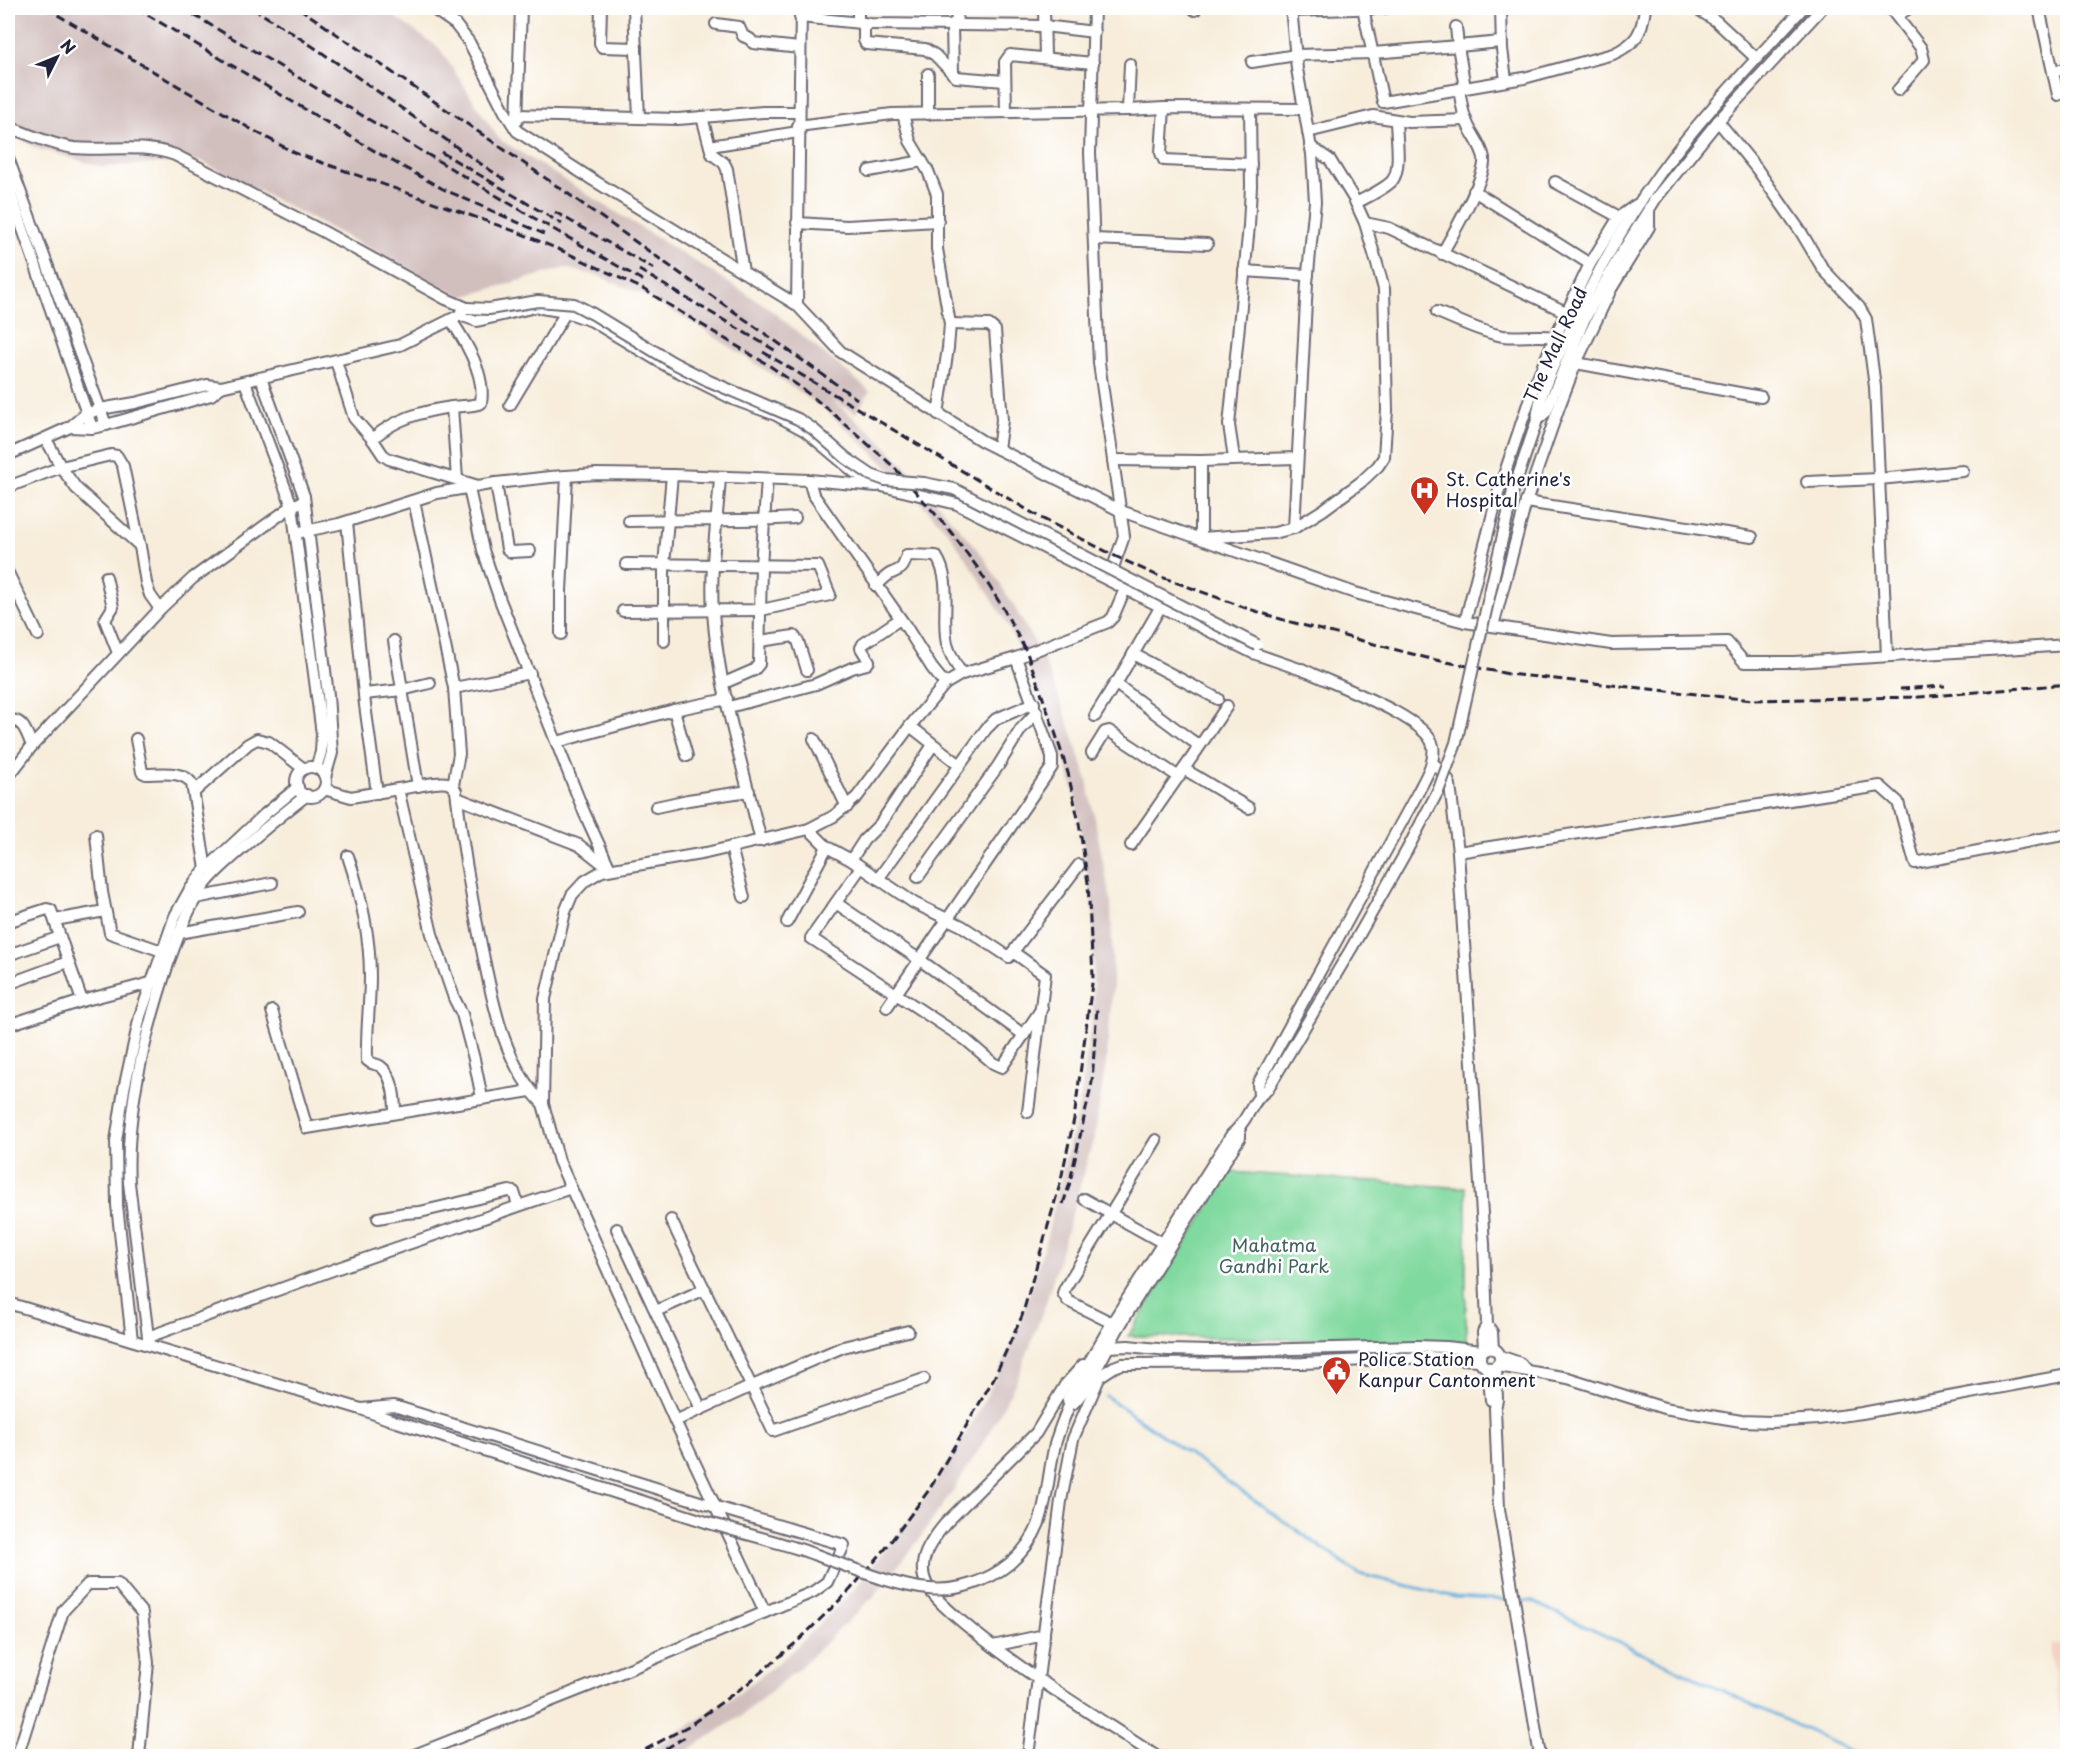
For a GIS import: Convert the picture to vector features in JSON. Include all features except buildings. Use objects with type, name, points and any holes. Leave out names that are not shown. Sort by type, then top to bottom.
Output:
[{"type":"street","points":[[432,8],[455,24],[469,42],[517,131],[797,305],[841,352],[938,414],[998,449],[1121,511],[1355,593],[1465,622],[1611,644],[1727,642],[1744,662],[1794,662],[2067,645]]},
{"type":"street","points":[[517,131],[521,8]]},
{"type":"street","points":[[601,8],[600,43],[602,47],[636,48]]},
{"type":"street","points":[[634,8],[639,118]]},
{"type":"street","points":[[858,8],[866,44],[925,49],[935,55],[953,74],[963,78],[1004,81]]},
{"type":"street","points":[[953,74],[956,8]]},
{"type":"street","points":[[1044,8],[1045,58]]},
{"type":"street","points":[[1094,8],[1090,153],[1099,363],[1124,536],[1108,580]]},
{"type":"street","points":[[1363,8],[1383,102],[1524,78],[1613,54],[1634,41],[1640,31],[1645,8]]},
{"type":"street","points":[[1294,528],[1308,276],[1315,202],[1310,146],[1291,9],[1385,8]]},
{"type":"street","points":[[1501,8],[1501,42],[1506,80]]},
{"type":"street","points":[[1696,8],[1716,21],[1757,59]]},
{"type":"street","name":"The Mall Road","points":[[1644,206],[1682,145],[1803,8]]},
{"type":"street","name":"The Mall Road","points":[[1259,1095],[1268,1090],[1351,950],[1439,789],[1456,743],[1514,491],[1537,420],[1546,412],[1584,320],[1629,221],[1669,180],[1718,121],[1822,8]]},
{"type":"street","points":[[1898,90],[1924,60],[1921,48],[1894,12],[1908,8]]},
{"type":"street","points":[[2039,8],[2058,94]]},
{"type":"street","points":[[797,305],[801,12],[861,23],[1044,27],[1094,32]]},
{"type":"street","points":[[716,24],[739,27],[743,36],[754,43],[800,48]]},
{"type":"street","points":[[1442,254],[1474,191],[1483,171],[1484,162],[1480,148],[1466,120],[1456,27]]},
{"type":"street","points":[[1252,62],[1296,55],[1373,53],[1501,42]]},
{"type":"street","points":[[1006,112],[1004,81],[1005,62],[1008,56],[1093,63]]},
{"type":"street","points":[[1128,110],[1131,64]]},
{"type":"street","points":[[2053,70],[2067,69]]},
{"type":"street","points":[[928,74],[928,114]]},
{"type":"street","points":[[710,146],[798,129],[903,114],[1164,108],[1304,109]]},
{"type":"street","points":[[1164,108],[1161,153],[1164,160],[1251,164]]},
{"type":"street","points":[[1234,458],[1229,425],[1249,226],[1250,109]]},
{"type":"street","points":[[517,115],[639,118],[799,112]]},
{"type":"street","points":[[903,114],[910,141],[938,194],[937,249],[950,324],[938,414]]},
{"type":"street","points":[[1308,132],[1373,116],[1419,123],[1466,120]]},
{"type":"street","points":[[702,117],[713,155],[724,163],[727,169],[743,272]]},
{"type":"street","points":[[1356,203],[1389,183],[1396,176],[1398,165],[1396,120]]},
{"type":"street","points":[[1718,121],[1757,169],[1802,232],[1823,269],[1859,307],[1866,319],[1875,387],[1887,656]]},
{"type":"street","points":[[8,127],[49,142],[73,147],[139,147],[159,149],[174,155],[324,232],[446,299],[460,312],[477,321],[535,307],[566,312],[592,321],[665,365],[804,430],[854,472],[882,486]]},
{"type":"street","points":[[1201,538],[1274,533],[1294,528],[1361,483],[1384,457],[1387,364],[1384,290],[1365,223],[1356,203],[1330,159],[1310,146]]},
{"type":"street","points":[[8,158],[106,425]]},
{"type":"street","points":[[869,171],[922,161]]},
{"type":"street","points":[[1555,182],[1629,221]]},
{"type":"street","points":[[8,186],[92,428]]},
{"type":"street","points":[[1474,191],[1590,264]]},
{"type":"street","points":[[1465,622],[1499,489],[1533,389],[1555,337],[1590,264],[1644,206]]},
{"type":"street","points":[[1493,626],[1526,502],[1576,363],[1611,290],[1649,227],[1644,206]]},
{"type":"street","points":[[797,223],[840,226],[938,221]]},
{"type":"street","points":[[1365,223],[1389,228],[1566,312]]},
{"type":"street","points":[[1094,239],[1207,244]]},
{"type":"street","points":[[1245,271],[1308,276]]},
{"type":"street","points":[[8,455],[46,439],[70,427],[86,414],[100,409],[135,403],[207,385],[221,387],[336,362],[400,345],[460,312],[538,301],[574,304],[672,362],[709,381],[798,419],[871,475],[885,480],[924,483],[954,489],[1308,672],[1382,705],[1419,726],[1430,737],[1434,747],[1432,763],[1391,843],[1258,1084],[1259,1095],[1240,1128],[1232,1134],[1163,1243],[1104,1345],[1090,1377],[1073,1439],[1061,1500],[1028,1756]]},
{"type":"street","points":[[372,439],[399,420],[452,407],[478,405],[482,400],[478,371],[465,340],[460,312]]},
{"type":"street","points":[[510,405],[566,312]]},
{"type":"street","points":[[1437,312],[1500,335],[1555,337]]},
{"type":"street","points":[[950,324],[989,326],[995,330],[1002,420],[998,449]]},
{"type":"street","points":[[336,362],[354,418],[386,458],[457,479],[475,488]]},
{"type":"street","points":[[1576,363],[1761,397]]},
{"type":"street","points":[[261,378],[304,501],[332,753],[324,789],[315,796],[301,792],[298,787],[298,775],[304,769],[316,768],[325,777]]},
{"type":"street","points":[[245,381],[292,506],[322,734],[321,752],[316,768]]},
{"type":"street","points":[[70,427],[92,428],[106,425],[211,395],[221,387]]},
{"type":"street","points":[[452,407],[457,479]]},
{"type":"street","points":[[46,439],[61,467],[76,488],[140,546]]},
{"type":"street","points":[[8,487],[61,467],[111,455],[117,456],[123,466],[147,589],[160,609]]},
{"type":"street","points":[[1113,460],[1201,461],[1234,458],[1298,458]]},
{"type":"street","points":[[1201,461],[1201,538]]},
{"type":"street","points":[[1807,482],[1879,479],[1963,471]]},
{"type":"street","points":[[296,533],[347,522],[437,494],[496,483],[567,476],[672,475],[809,480],[882,486],[957,504],[1253,653],[1308,672]]},
{"type":"street","points":[[664,642],[664,565],[672,475]]},
{"type":"street","points":[[561,634],[560,599],[567,476]]},
{"type":"street","points":[[720,478],[714,565],[713,609],[716,644],[761,841]]},
{"type":"street","points":[[724,683],[758,667],[761,566],[768,479]]},
{"type":"street","points":[[809,480],[813,494],[945,684]]},
{"type":"street","points":[[496,483],[507,549],[511,552],[530,551]]},
{"type":"street","points":[[475,488],[483,550],[500,600],[584,812],[610,869]]},
{"type":"street","points":[[8,777],[32,746],[118,652],[193,578],[292,506],[304,501]]},
{"type":"street","points":[[414,501],[454,688],[459,754],[453,785],[457,798],[467,874],[497,1020],[520,1074],[543,1104]]},
{"type":"street","points":[[1526,502],[1752,537]]},
{"type":"street","points":[[629,521],[795,518]]},
{"type":"street","points":[[347,522],[364,694],[377,793]]},
{"type":"street","points":[[876,586],[890,573],[903,568],[907,555],[936,556],[941,564],[944,580],[947,644],[962,674]]},
{"type":"street","points":[[623,611],[761,610],[830,595],[818,566],[626,564]]},
{"type":"street","points":[[8,573],[39,635]]},
{"type":"street","points":[[106,577],[113,607],[105,620],[118,652]]},
{"type":"street","points":[[765,1612],[675,1421],[559,1161],[543,1104],[545,999],[565,912],[572,895],[585,882],[602,871],[732,847],[809,829],[847,807],[857,798],[910,726],[945,684],[962,674],[1016,658],[1108,622],[1113,617],[1125,589]]},
{"type":"street","points":[[1095,717],[1161,606]]},
{"type":"street","points":[[557,742],[674,710],[799,690],[867,664],[869,661],[861,648],[863,644],[900,619]]},
{"type":"street","points":[[760,641],[794,636],[798,641],[807,670]]},
{"type":"street","points":[[394,641],[418,786]]},
{"type":"street","points":[[1131,845],[1195,754],[1223,703],[1133,654]]},
{"type":"street","points":[[887,1007],[1052,767],[1052,756],[1016,658]]},
{"type":"street","points":[[454,688],[530,673]]},
{"type":"street","points":[[1116,682],[1119,687],[1196,743],[1195,754]]},
{"type":"street","points":[[364,694],[402,690],[430,683]]},
{"type":"street","points":[[878,879],[986,729],[996,719],[1035,707]]},
{"type":"street","points":[[918,877],[998,766],[1035,707]]},
{"type":"street","points":[[674,710],[687,756]]},
{"type":"street","points":[[8,721],[15,719],[20,722],[32,746]]},
{"type":"street","points":[[910,726],[960,765]]},
{"type":"street","points":[[1092,753],[1105,732],[1109,731],[1181,773],[1249,808]]},
{"type":"street","points":[[135,739],[142,772],[186,777],[192,784],[206,869]]},
{"type":"street","points":[[194,792],[248,744],[257,739],[268,742],[304,769]]},
{"type":"street","points":[[814,739],[847,807]]},
{"type":"street","points":[[851,860],[864,840],[880,824],[933,745]]},
{"type":"street","points":[[1432,763],[1447,777],[1450,785],[1458,852],[1484,1244],[1486,1325],[1483,1332],[1490,1358],[1491,1399],[1495,1408],[1499,1509],[1540,1756]]},
{"type":"street","points":[[324,789],[351,796],[447,782],[453,785]]},
{"type":"street","points":[[1458,852],[1880,786],[1898,802],[1915,862],[2067,834]]},
{"type":"street","points":[[132,1340],[117,1205],[116,1144],[123,1089],[140,1016],[175,916],[189,891],[206,869],[265,814],[298,787]]},
{"type":"street","points":[[398,789],[432,934],[454,998],[462,1014],[482,1098]]},
{"type":"street","points":[[656,807],[749,791]]},
{"type":"street","points":[[149,1341],[129,1183],[128,1146],[142,1061],[155,1004],[179,933],[196,898],[225,864],[307,795]]},
{"type":"street","points":[[457,798],[579,845],[610,869]]},
{"type":"street","points":[[809,829],[827,847],[851,860],[914,903],[949,919],[1009,957],[1078,865]]},
{"type":"street","points":[[96,835],[105,911],[110,933],[162,951]]},
{"type":"street","points":[[732,847],[744,897]]},
{"type":"street","points":[[787,922],[827,847]]},
{"type":"street","points":[[348,856],[357,883],[366,927],[370,974],[367,1060],[370,1064],[381,1067],[387,1077],[393,1090],[395,1113]]},
{"type":"street","points":[[861,867],[811,938],[966,1040],[976,1051],[1002,1067],[1042,1008]]},
{"type":"street","points":[[196,898],[272,883]]},
{"type":"street","points":[[836,903],[1024,1035]]},
{"type":"street","points":[[8,919],[13,920],[49,909],[52,912],[82,1001]]},
{"type":"street","points":[[55,920],[105,911]]},
{"type":"street","points":[[179,933],[298,912]]},
{"type":"street","points":[[8,955],[60,937]]},
{"type":"street","points":[[1013,952],[1045,975],[1029,1112]]},
{"type":"street","points":[[8,984],[69,962]]},
{"type":"street","points":[[8,1025],[82,1001],[163,979]]},
{"type":"street","points":[[272,1011],[305,1127],[309,1129],[531,1091]]},
{"type":"street","points":[[1116,1325],[1240,1137],[1240,1128]]},
{"type":"street","points":[[1116,1325],[1068,1301],[1063,1293],[1156,1140]]},
{"type":"street","points":[[116,1144],[128,1146]]},
{"type":"street","points":[[149,1341],[518,1205],[571,1188]]},
{"type":"street","points":[[378,1218],[420,1212],[509,1191],[514,1192],[518,1205]]},
{"type":"street","points":[[1084,1199],[1163,1243]]},
{"type":"street","points":[[671,1220],[773,1431],[924,1379]]},
{"type":"street","points":[[617,1229],[701,1409]]},
{"type":"street","points":[[656,1311],[705,1289]]},
{"type":"street","points":[[8,1303],[132,1340],[149,1341],[705,1522],[800,1549],[884,1578],[932,1590],[974,1584],[993,1575],[1008,1565],[1031,1541],[1044,1511],[1053,1450],[1069,1406],[1068,1399],[1090,1377],[1114,1367],[1122,1364],[1303,1363],[1490,1358]]},
{"type":"street","points":[[675,1421],[843,1347],[908,1331]]},
{"type":"street","points":[[1156,1756],[1038,1680],[959,1619],[927,1586],[923,1563],[925,1552],[945,1524],[1036,1433],[1065,1385],[1104,1345],[1210,1351],[1446,1347],[1490,1358],[1517,1370],[1568,1378],[1664,1408],[1741,1421],[1771,1422],[1862,1413],[2067,1375]]},
{"type":"street","points":[[1362,1347],[1362,1360]]},
{"type":"street","points":[[361,1409],[394,1406],[844,1545],[827,1582],[813,1592],[412,1756]]},
{"type":"street","points":[[19,1751],[63,1611],[88,1584],[118,1584],[142,1613],[148,1663],[139,1756]]},
{"type":"street","points":[[993,1646],[1044,1635]]},
{"type":"shaded area","points":[[8,8],[382,8],[439,48],[499,139],[766,306],[870,391],[856,413],[831,400],[872,432],[906,467],[983,556],[1043,658],[1067,718],[1087,779],[1111,903],[1113,985],[1106,1062],[1095,1134],[1047,1300],[1018,1378],[990,1432],[952,1492],[920,1538],[874,1596],[800,1667],[741,1716],[679,1756],[641,1756],[738,1694],[791,1652],[855,1588],[933,1487],[975,1418],[1005,1360],[1021,1321],[1046,1240],[1081,1095],[1093,1008],[1093,913],[1075,795],[1040,694],[1004,618],[948,532],[885,464],[822,407],[698,326],[639,293],[598,276],[565,268],[462,297],[201,161],[102,167],[33,147],[8,130]]},
{"type":"shaded area","points":[[2067,1642],[2068,1756],[2065,1756],[2050,1645]]},
{"type":"green space","name":"Mahatma Gandhi Park","points":[[1230,1172],[1466,1188],[1466,1343],[1128,1336]]},
{"type":"waterway","points":[[1106,1396],[1359,1574],[1455,1597],[1511,1600]]},
{"type":"waterway","points":[[1517,1600],[1531,1601],[1862,1756]]},
{"type":"railway","points":[[46,8],[295,153],[520,233],[565,252],[641,288],[770,366],[797,385],[894,467],[950,531],[977,567],[1003,608],[1027,653],[1056,735],[1068,773],[1079,823],[1088,883],[1093,976],[1074,1119],[1060,1184],[1022,1316],[994,1378],[929,1490],[886,1548],[850,1590],[799,1640],[747,1684],[690,1725],[634,1756]]},
{"type":"railway","points":[[136,8],[378,153],[443,189],[544,234]]},
{"type":"railway","points":[[182,8],[644,281]]},
{"type":"railway","points":[[252,8],[316,49],[505,180]]},
{"type":"railway","points":[[299,8],[567,193],[857,399]]},
{"type":"railway","points":[[441,152],[562,224]]},
{"type":"railway","points":[[555,212],[654,269]]},
{"type":"railway","points":[[639,270],[776,351]]},
{"type":"railway","points":[[763,352],[1041,518],[1156,575],[1287,621],[1431,659],[1509,674],[1752,700],[1920,697],[2068,684]]},
{"type":"railway","points":[[1900,689],[1945,686]]},
{"type":"railway","points":[[1063,1204],[1092,1082],[1097,1007]]},
{"type":"railway","points":[[654,1756],[685,1737]]},
{"type":"place","name":"St. Catherine's Hospital","points":[[1425,516]]},
{"type":"place","name":"Police Station Kanpur Cantonment","points":[[1337,1396]]}]
